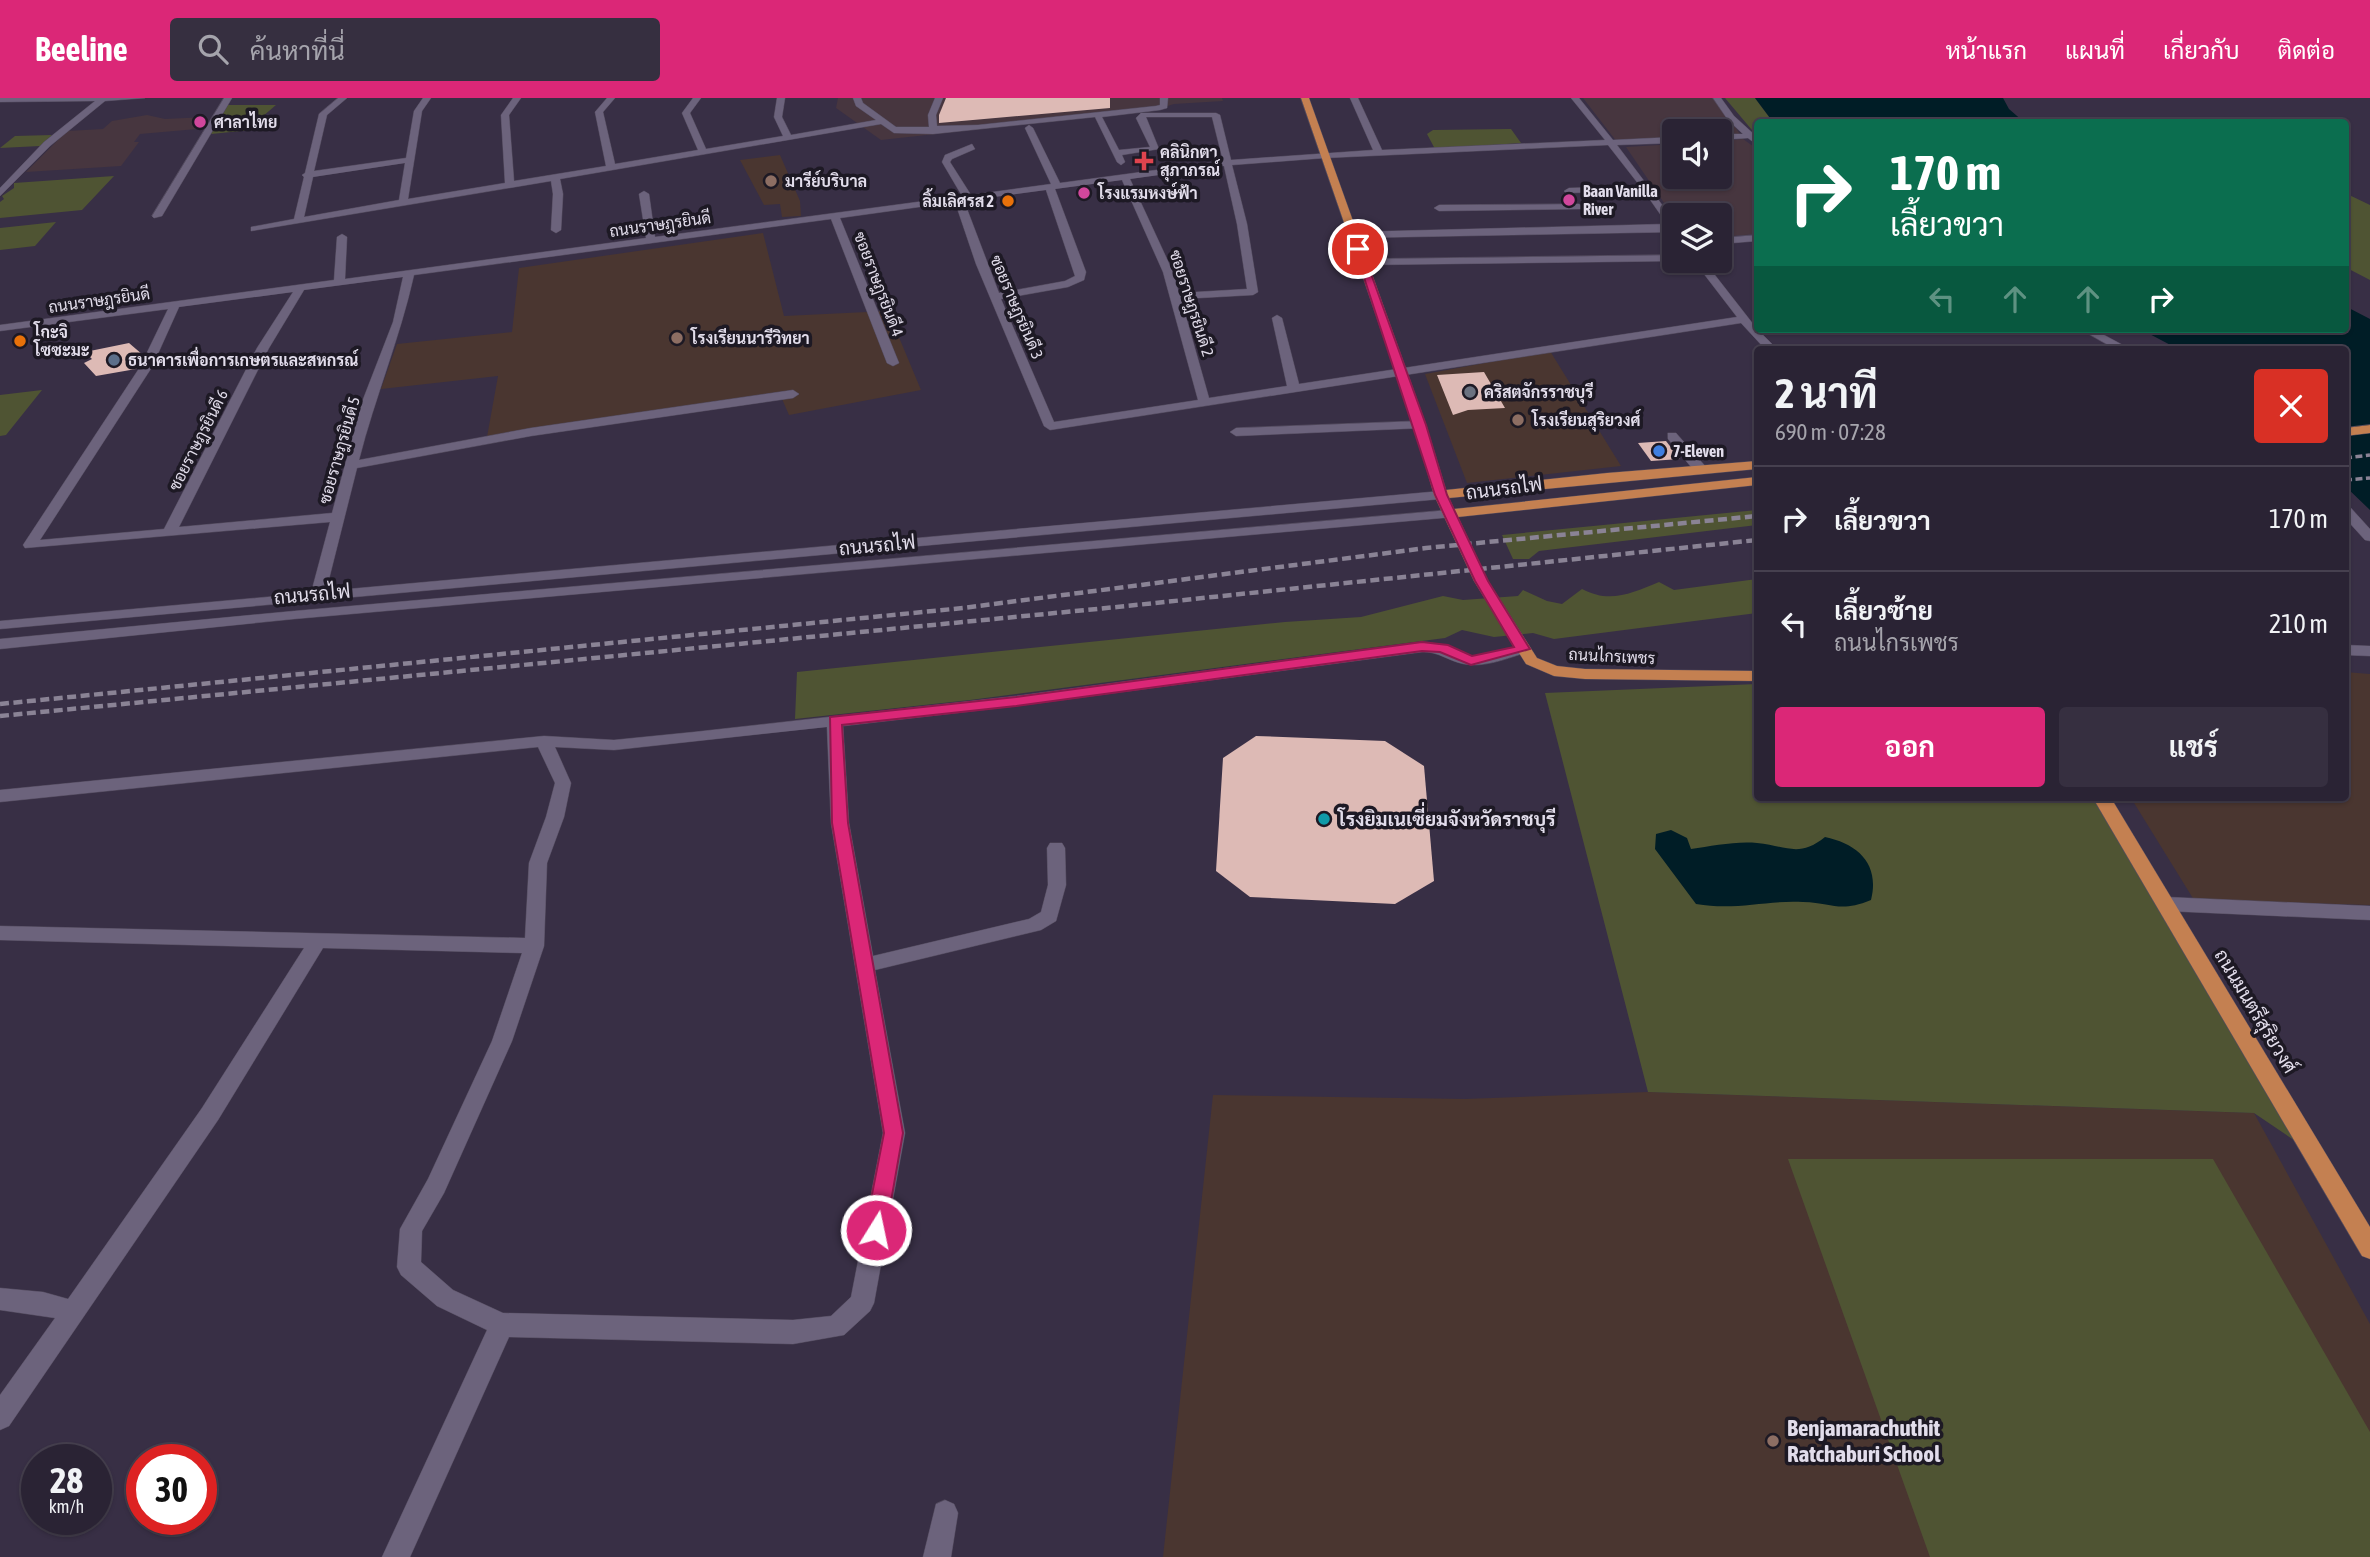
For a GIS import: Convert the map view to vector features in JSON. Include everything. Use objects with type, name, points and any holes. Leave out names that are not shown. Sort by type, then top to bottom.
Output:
[{"type":"main road","name":"ถนนไกรเพชร","points":[[1305,98],[1420,425],[1441,495],[1487,590],[1531,662],[1554,671],[1683,677],[1754,676]]},
{"type":"main road","points":[[2349,432],[2370,429]]},
{"type":"main road","name":"ถนนรถไฟ","points":[[1441,495],[1754,465]]},
{"type":"main road","name":"ถนนรถไฟ","points":[[1449,514],[1754,481]]},
{"type":"main road","name":"ถนนมนตรีสุริยวงศ์","points":[[2104,801],[2370,1248]]},
{"type":"street","points":[[0,100],[141,98]]},
{"type":"street","points":[[157,216],[228,98]]},
{"type":"street","points":[[298,221],[306,174],[323,114],[343,98]]},
{"type":"street","points":[[397,204],[403,202],[418,111],[428,98]]},
{"type":"street","points":[[510,184],[505,115],[517,98]]},
{"type":"street","points":[[611,98],[599,112],[611,167]]},
{"type":"street","points":[[698,98],[686,113],[703,151]]},
{"type":"street","points":[[781,98],[778,117],[788,137]]},
{"type":"street","points":[[857,98],[859,104],[894,130],[933,131],[1157,108],[1164,106],[1164,98]]},
{"type":"street","points":[[933,131],[932,115],[939,98]]},
{"type":"street","points":[[1354,98],[1379,154]]},
{"type":"street","points":[[1576,98],[1662,210]]},
{"type":"street","points":[[1717,98],[1747,136],[1754,140]]},
{"type":"street","points":[[0,193],[47,144],[104,99]]},
{"type":"street","points":[[1117,153],[1154,149],[1141,116],[1216,114],[1242,224],[1253,292],[1176,296]]},
{"type":"street","name":"ซอยราษฎรยินดี 2","points":[[1099,118],[1117,153],[1176,296],[1205,404]]},
{"type":"street","points":[[254,229],[881,122]]},
{"type":"street","points":[[995,297],[1068,284],[1080,278],[1081,272],[1053,186],[1029,128]]},
{"type":"street","points":[[1732,137],[1747,136]]},
{"type":"street","name":"ถนนราษฎรยินดี","points":[[0,328],[339,285],[1226,163],[1325,155],[1662,141]]},
{"type":"street","name":"ซอยราษฎรยินดี 3","points":[[972,147],[948,157],[946,162],[964,199],[995,297],[1051,426],[1205,404]]},
{"type":"street","points":[[306,174],[408,160]]},
{"type":"street","points":[[555,177],[558,194],[556,230]]},
{"type":"street","points":[[1562,180],[1594,229]]},
{"type":"street","points":[[1569,191],[1647,188]]},
{"type":"street","points":[[644,194],[651,242]]},
{"type":"street","points":[[1440,208],[1579,207]]},
{"type":"street","name":"ซอยราษฎรยินดี 4","points":[[835,216],[893,363]]},
{"type":"street","points":[[1353,235],[1662,228]]},
{"type":"street","points":[[339,285],[342,237]]},
{"type":"street","points":[[1732,240],[1754,238]]},
{"type":"street","points":[[1363,262],[1662,258]]},
{"type":"street","points":[[1708,273],[1754,330]]},
{"type":"street","name":"ซอยราษฎรยินดี 5","points":[[318,595],[336,517],[353,465],[368,402],[398,322],[409,275]]},
{"type":"street","name":"ซอยราษฎรยินดี 6","points":[[169,533],[263,348],[299,289]]},
{"type":"street","points":[[175,305],[146,367],[30,545],[336,517]]},
{"type":"street","points":[[1277,318],[1294,389]]},
{"type":"street","points":[[1205,404],[1744,319]]},
{"type":"street","points":[[1757,333],[1768,346]]},
{"type":"street","points":[[2093,333],[2118,346]]},
{"type":"street","points":[[353,465],[531,432],[793,394]]},
{"type":"street","points":[[1236,432],[1420,425]]},
{"type":"street","points":[[1672,436],[1701,470]]},
{"type":"street","name":"ถนนรถไฟ","points":[[0,625],[1441,495]]},
{"type":"street","name":"ถนนรถไฟ","points":[[0,644],[293,615],[1449,514]]},
{"type":"street","points":[[2349,514],[2370,537]]},
{"type":"street","points":[[52,640],[67,619]]},
{"type":"street","points":[[0,796],[544,741],[614,745],[1016,701],[1422,647],[1443,648],[1471,660],[1521,646]]},
{"type":"street","points":[[2349,650],[2370,652]]},
{"type":"street","points":[[544,741],[563,783],[555,817],[538,863],[534,946],[502,1041],[436,1186],[411,1229],[409,1267],[445,1298],[502,1325],[793,1332],[836,1327],[862,1303],[894,1133],[840,823],[835,721]]},
{"type":"street","points":[[866,965],[1034,925],[1049,916],[1057,885],[1056,848]]},
{"type":"street","points":[[2166,904],[2370,912]]},
{"type":"street","points":[[0,933],[534,946]]},
{"type":"street","points":[[0,1418],[210,1114],[319,939]]},
{"type":"street","points":[[0,1299],[43,1303],[74,1312]]},
{"type":"street","points":[[396,1557],[502,1325]]},
{"type":"street","points":[[937,1557],[945,1513]]},
{"type":"shaded area","points":[[838,98],[1222,98],[1223,101],[1174,104],[1155,110],[881,140],[836,108]]},
{"type":"shaded area","points":[[1583,98],[1714,98],[1729,119],[1662,119],[1662,140],[1617,142]]},
{"type":"shaded area","points":[[147,115],[165,119],[207,117],[197,129],[140,134],[134,142],[139,142],[121,166],[26,172],[67,131],[103,129],[112,121]]},
{"type":"shaded area","points":[[1732,123],[1740,134],[1732,134]]},
{"type":"shaded area","points":[[1743,139],[1754,147],[1754,234],[1732,236],[1732,203],[1664,203],[1626,147],[1662,145],[1662,189],[1732,189],[1732,140]]},
{"type":"shaded area","name":"มารีย์บริบาล","points":[[780,155],[800,201],[801,216],[782,217],[780,204],[764,205],[740,160]]},
{"type":"shaded area","name":"โรงเรียนนารีวิทยา","points":[[763,233],[784,316],[888,311],[921,390],[789,415],[779,392],[487,437],[498,376],[381,389],[397,344],[512,332],[519,268]]},
{"type":"shaded area","name":"โรงเรียนสุริยวงศ์","points":[[1550,351],[1621,466],[1467,483],[1425,374]]},
{"type":"shaded area","points":[[2349,672],[2370,674],[2370,905],[2194,900],[2133,801],[2349,801]]},
{"type":"shaded area","name":"Benjamarachuthit Ratchaburi School","points":[[1648,1092],[2254,1113],[2370,1324],[2370,1557],[1163,1557],[1213,1095],[1465,1099]]},
{"type":"green space","points":[[1725,98],[1755,98],[1771,119],[1754,119],[1754,132]]},
{"type":"green space","points":[[228,105],[276,105],[262,117],[267,120],[261,129],[211,134]]},
{"type":"green space","points":[[1511,129],[1521,143],[1435,149],[1427,134],[1433,130]]},
{"type":"green space","points":[[52,135],[40,146],[0,148],[15,136]]},
{"type":"green space","points":[[114,176],[82,210],[0,218],[0,202],[4,199],[2,196],[14,188],[14,183]]},
{"type":"green space","points":[[2349,195],[2370,205],[2370,280],[2349,269]]},
{"type":"green space","points":[[56,222],[35,246],[0,250],[0,228]]},
{"type":"green space","points":[[42,390],[6,435],[0,436],[0,395]]},
{"type":"green space","points":[[1754,510],[1754,525],[1539,551],[1529,559],[1513,559],[1502,535]]},
{"type":"green space","points":[[1754,579],[1754,613],[1554,639],[1533,633],[1494,637],[1462,630],[1445,638],[970,700],[795,719],[797,672],[1285,622],[1361,617],[1443,596],[1463,600],[1518,596],[1523,590],[1547,601],[1562,604],[1582,589],[1602,596],[1612,596],[1630,593],[1659,582],[1674,590]]},
{"type":"green space","points":[[1754,684],[1754,801],[2102,801],[2313,1153],[2254,1113],[1648,1092],[1545,693]]},
{"type":"green space","points":[[1788,1159],[2213,1159],[2370,1432],[2370,1557],[1930,1557]]},
{"type":"water","points":[[1755,98],[2003,98],[2009,109],[2021,119],[1771,119]]},
{"type":"water","points":[[2349,308],[2370,319],[2370,510],[2349,490],[2349,346],[2172,346],[2148,333],[2349,333]]},
{"type":"water","points":[[1671,830],[1687,838],[1691,849],[1749,843],[1800,849],[1825,837],[1837,840],[1856,851],[1869,866],[1873,887],[1871,900],[1844,907],[1803,902],[1737,906],[1696,904],[1655,849],[1656,834]]},
{"type":"building","points":[[946,98],[1110,98],[1110,108],[939,123],[939,115]]},
{"type":"building","name":"ธนาคารเพื่อการเกษตรและสหกรณ์","points":[[129,343],[143,355],[136,361],[139,364],[136,369],[96,376],[84,363],[92,359],[85,352]]},
{"type":"building","name":"คริสตจักรราชบุรี","points":[[1484,372],[1505,408],[1468,410],[1453,415],[1437,375]]},
{"type":"building","name":"7-Eleven","points":[[1666,441],[1680,459],[1651,461],[1638,443]]},
{"type":"building","name":"โรงยิมเนเซี่ยมจังหวัดราชบุรี","points":[[1256,736],[1385,741],[1424,766],[1434,881],[1395,904],[1250,897],[1216,871],[1223,758]]},
{"type":"railway","points":[[2349,458],[2370,455]]},
{"type":"railway","points":[[2349,480],[2370,478]]},
{"type":"railway","points":[[0,704],[963,608],[1426,548],[1754,516]]},
{"type":"railway","points":[[0,716],[1117,607],[1754,540]]},
{"type":"place","name":"ศาลาไทย","points":[[200,122]]},
{"type":"place","name":"คลินิกตา สุภาภรณ์","points":[[1144,161]]},
{"type":"place","name":"มารีย์บริบาล","points":[[771,181]]},
{"type":"place","name":"โรงแรมหงษ์ฟ้า","points":[[1084,193]]},
{"type":"place","name":"Baan Vanilla River","points":[[1569,200]]},
{"type":"place","name":"ลิ้มเลิศรส 2","points":[[1008,201]]},
{"type":"place","name":"โรงเรียนนารีวิทยา","points":[[677,338]]},
{"type":"place","name":"โกะจิ โซซะมะ","points":[[20,341]]},
{"type":"place","name":"ธนาคารเพื่อการเกษตรและสหกรณ์","points":[[114,360]]},
{"type":"place","name":"คริสตจักรราชบุรี","points":[[1470,392]]},
{"type":"place","name":"โรงเรียนสุริยวงศ์","points":[[1518,420]]},
{"type":"place","name":"7-Eleven","points":[[1659,451]]},
{"type":"place","name":"โรงยิมเนเซี่ยมจังหวัดราชบุรี","points":[[1324,819]]},
{"type":"place","name":"Benjamarachuthit Ratchaburi School","points":[[1773,1441]]},
{"type":"route","points":[[876,1230],[894,1133],[840,823],[835,721],[1016,701],[1261,666],[1422,647],[1443,648],[1458,657],[1471,660],[1523,649],[1481,581],[1441,495],[1420,425],[1358,249]]}]
